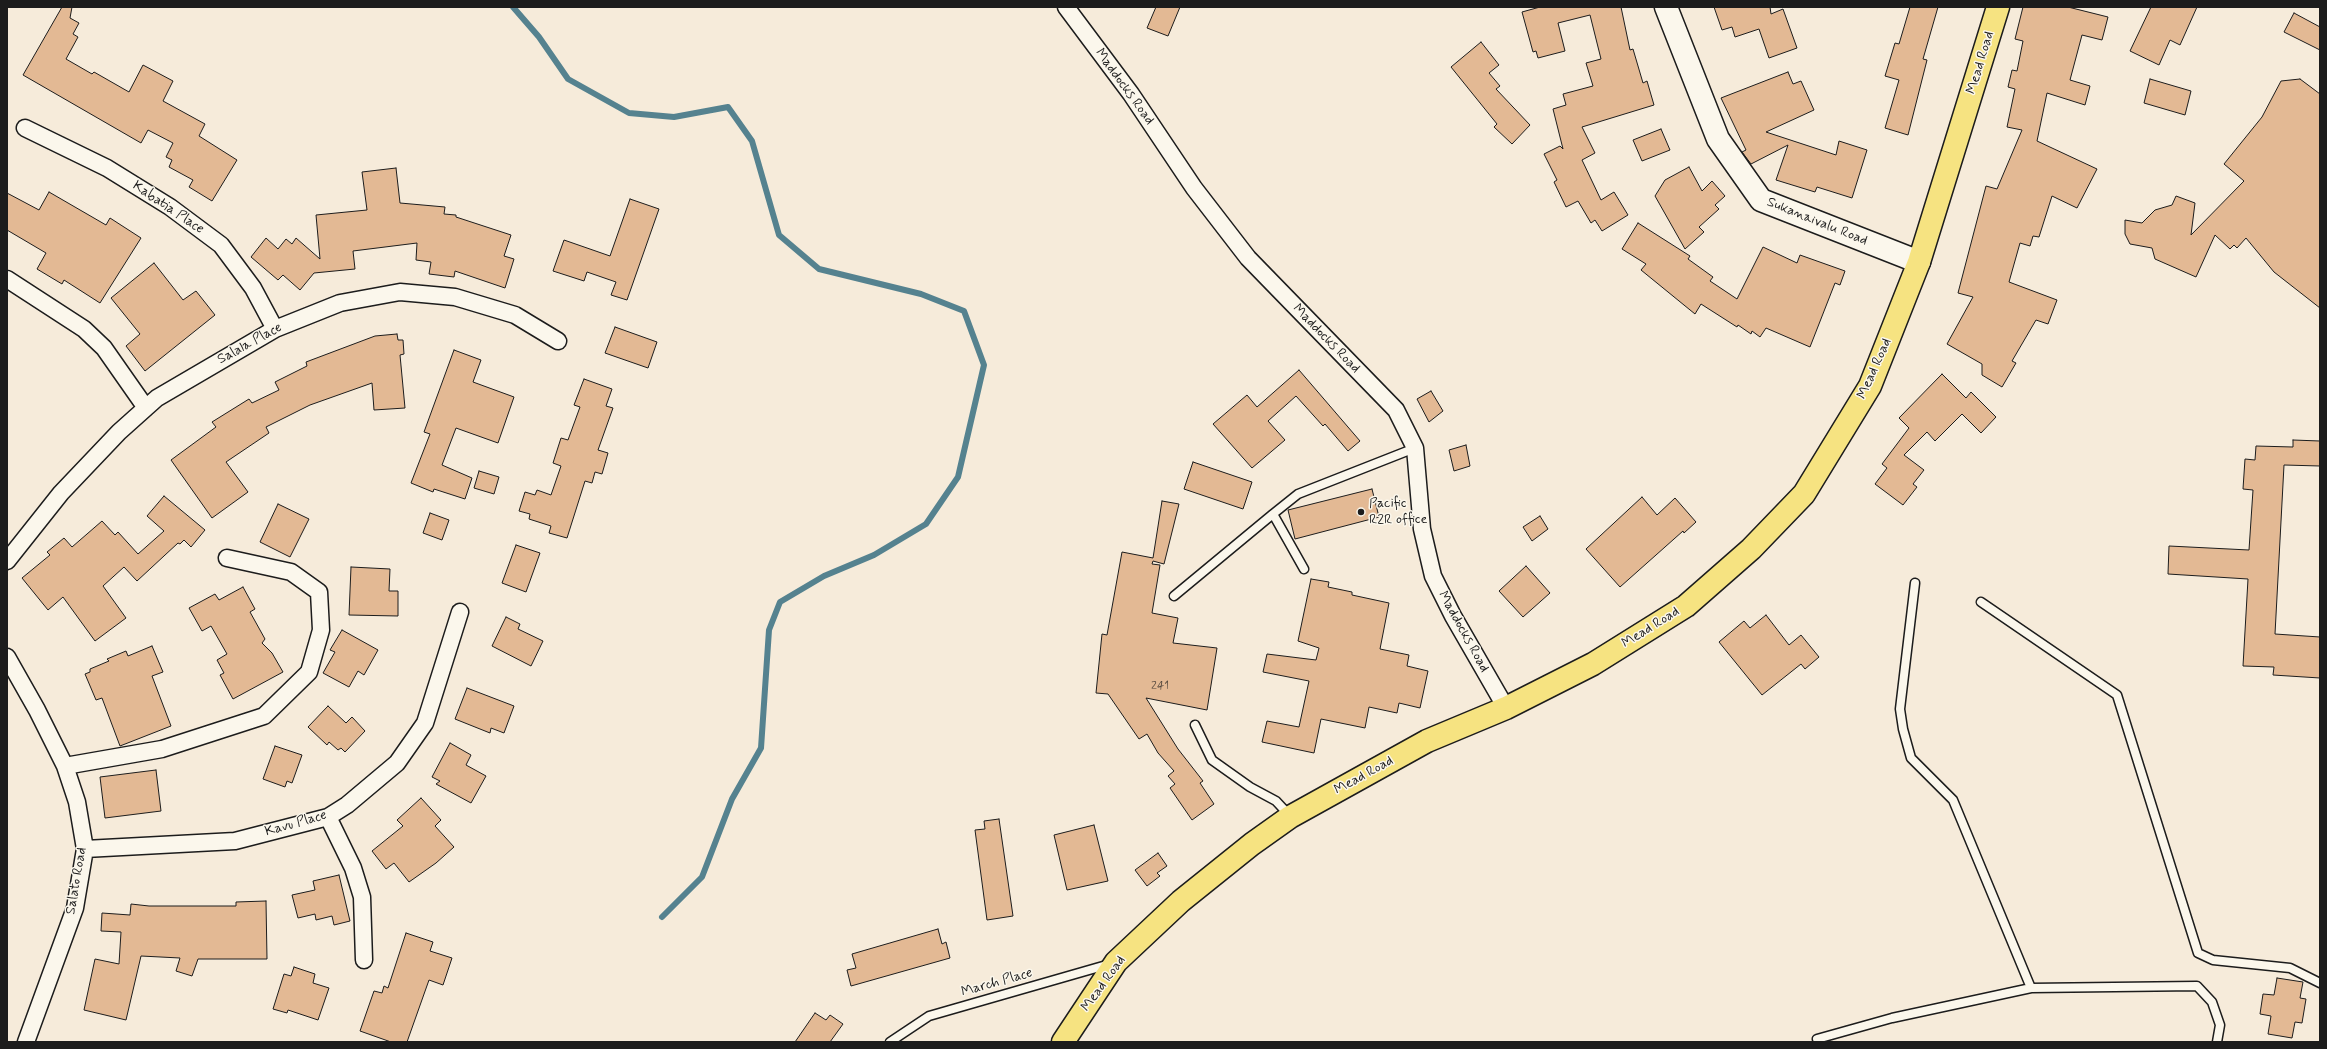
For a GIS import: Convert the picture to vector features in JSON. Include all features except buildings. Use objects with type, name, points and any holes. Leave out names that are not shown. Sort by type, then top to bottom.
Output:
[{"type":"main road","name":"Sukanaivalu Road","points":[[1666,7],[1718,139],[1760,200],[1919,262]]},
{"type":"main road","name":"Mead Road","points":[[1064,1042],[1116,962],[1181,901],[1252,844],[1290,817],[1427,741],[1506,708],[1593,664],[1686,606],[1751,549],[1804,494],[1870,386],[1919,262],[1998,7]]},
{"type":"street","name":"Maddocks Road","points":[[1066,7],[1131,94],[1194,188],[1248,258],[1396,410],[1415,448],[1422,529],[1432,576],[1453,616],[1506,708]]},
{"type":"street","name":"Kabatia Place","points":[[25,128],[107,168],[170,208],[221,245],[253,288],[275,329]]},
{"type":"street","points":[[7,279],[84,328],[104,348],[146,408]]},
{"type":"street","name":"Salala Place","points":[[7,561],[61,493],[119,432],[156,398],[275,329],[340,303],[400,292],[455,297],[515,315],[558,341]]},
{"type":"street","points":[[65,766],[162,749],[264,716],[309,672],[321,630],[319,592],[291,572],[227,558]]},
{"type":"street","name":"Kavu Place","points":[[85,849],[235,841],[328,817],[347,805],[397,763],[425,723],[460,612]]},
{"type":"street","name":"Salato Road","points":[[7,657],[37,710],[65,766],[77,802],[85,849],[75,908],[26,1042]]},
{"type":"street","points":[[328,817],[353,868],[362,897],[364,960]]},
{"type":"lane","points":[[1174,596],[1298,494],[1415,448]]},
{"type":"lane","points":[[1272,514],[1304,569]]},
{"type":"lane","points":[[1915,582],[1900,709],[1903,729],[1911,758],[1953,800],[2031,988]]},
{"type":"lane","points":[[1982,602],[2117,695],[2198,953],[2212,960],[2290,968],[2320,983]]},
{"type":"lane","points":[[1195,725],[1212,760],[1250,787],[1276,801],[1290,817]]},
{"type":"lane","name":"March Place","points":[[890,1042],[929,1016],[1116,962]]},
{"type":"lane","points":[[1817,1039],[1892,1018],[2031,988],[2197,986],[2212,1002],[2220,1025],[2217,1042]]},
{"type":"waterway","points":[[513,7],[539,37],[568,79],[629,113],[674,117],[728,107],[752,141],[779,235],[819,269],[921,294],[964,311],[984,365],[958,477],[926,524],[874,555],[824,576],[780,602],[769,630],[761,748],[732,799],[702,877],[662,917]]},
{"type":"place","name":"Pacific R2R office","points":[[1361,512]]}]
